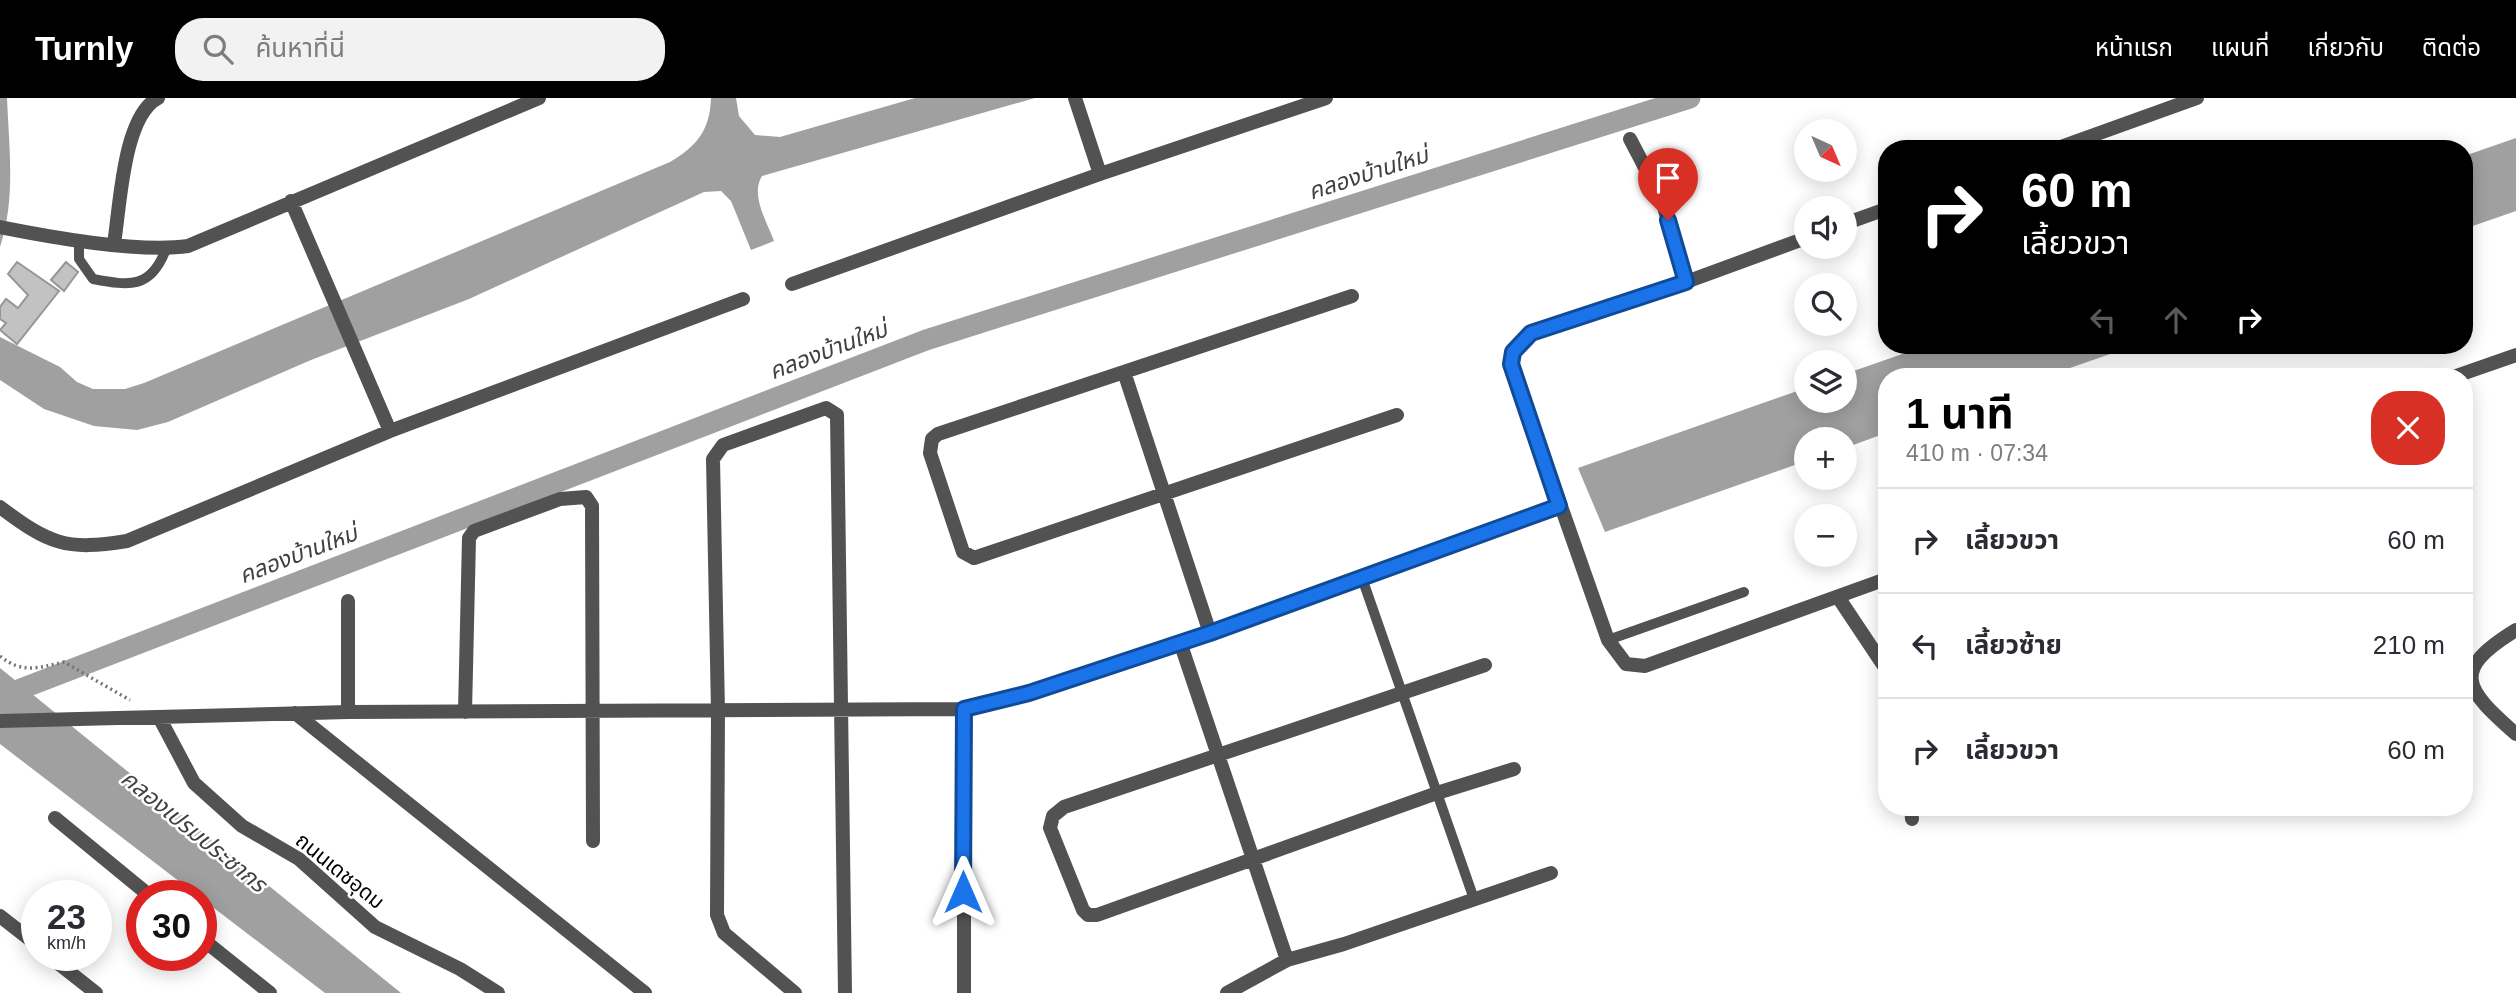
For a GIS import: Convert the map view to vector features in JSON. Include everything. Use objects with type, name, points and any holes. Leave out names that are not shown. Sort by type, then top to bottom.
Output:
[{"type":"street","points":[[114,244],[131,140],[139,118],[151,102],[158,98]]},
{"type":"street","points":[[6,228],[114,244],[166,249],[188,246],[539,98]]},
{"type":"street","points":[[1075,98],[1100,174]]},
{"type":"street","points":[[792,284],[1100,174],[1326,98]]},
{"type":"street","points":[[2079,140],[2197,98]]},
{"type":"street","points":[[1630,139],[1662,200],[1686,282]]},
{"type":"street","points":[[291,201],[390,431]]},
{"type":"street","points":[[1857,219],[1878,212]]},
{"type":"street","points":[[1794,242],[1686,282],[1531,333],[1513,352],[1511,364],[1608,640],[1626,664],[1645,666],[1878,582]]},
{"type":"street","points":[[1352,296],[938,434],[932,439],[930,453],[963,552],[969,558],[1164,496],[1397,415]]},
{"type":"street","points":[[0,507],[30,530],[60,544],[94,546],[127,541],[390,431],[743,299]]},
{"type":"street","points":[[2473,370],[2516,355]]},
{"type":"street","points":[[1124,372],[1210,633]]},
{"type":"street","points":[[795,993],[734,943],[719,925],[713,459],[723,445],[826,408],[837,415],[845,993]]},
{"type":"street","points":[[465,712],[469,538],[474,531],[560,499],[582,495],[592,506],[593,841]]},
{"type":"street","points":[[0,721],[348,712],[964,709],[1029,693],[1210,633],[1559,506]]},
{"type":"street","points":[[1838,597],[1878,657]]},
{"type":"street","points":[[348,601],[348,712]]},
{"type":"street","points":[[2473,669],[2487,648],[2516,630]]},
{"type":"street","points":[[1180,642],[1287,960]]},
{"type":"street","points":[[1485,665],[1063,807],[1053,816],[1050,828],[1083,910],[1091,916],[1437,793],[1514,769]]},
{"type":"street","points":[[2473,690],[2482,704],[2516,734]]},
{"type":"street","points":[[964,709],[964,993]]},
{"type":"street","points":[[295,713],[645,993]]},
{"type":"street","name":"ถนนเดชอุดม","points":[[159,717],[194,783],[242,826],[299,859],[375,927],[460,968],[498,993]]},
{"type":"street","points":[[55,818],[131,880]]},
{"type":"street","points":[[1227,993],[1287,960],[1344,944],[1551,873]]},
{"type":"street","points":[[0,916],[21,932]]},
{"type":"street","points":[[217,951],[270,993]]},
{"type":"street","points":[[68,971],[96,993]]},
{"type":"lane","points":[[79,239],[79,259],[93,279],[129,285],[148,278],[161,263],[166,249]]},
{"type":"lane","points":[[1362,578],[1474,899]]},
{"type":"lane","points":[[1608,640],[1744,592]]},
{"type":"path","points":[[0,656],[13,666],[29,670],[64,662],[159,717]]},
{"type":"water","points":[[0,98],[7,98],[10,192],[0,247]]},
{"type":"water","points":[[711,98],[736,98],[739,116],[755,135],[780,137],[915,98],[1035,98],[762,176],[759,183],[759,200],[774,241],[751,250],[731,201],[721,191],[704,192],[469,299],[311,360],[168,422],[137,430],[94,426],[44,409],[0,380],[0,337],[60,367],[77,382],[93,389],[125,389],[144,383],[670,162],[688,150],[700,136],[708,119]]},
{"type":"water","points":[[2516,138],[2516,211],[2473,226],[2473,153]]},
{"type":"water","points":[[1902,354],[2110,354],[2070,368],[1878,368],[1878,436],[1857,444],[1857,427],[1794,427],[1794,465],[1605,532],[1578,468],[1794,392],[1794,413],[1857,413],[1857,370]]},
{"type":"water","name":"คลองเปรมประชากร","points":[[0,668],[401,993],[325,993],[217,910],[217,880],[178,880],[0,744]]},
{"type":"building","points":[[17,262],[59,291],[17,344],[0,330],[6,323],[0,319],[0,307],[6,299],[18,308],[28,295],[8,274]]},
{"type":"building","points":[[66,262],[78,272],[64,291],[51,280]]},
{"type":"waterway","name":"คลองบ้านใหม่","points":[[0,697],[926,340],[1690,98]]},
{"type":"route","points":[[963,892],[964,709],[1029,693],[1210,633],[1559,506],[1511,364],[1513,352],[1531,333],[1686,282],[1668,220]]}]
